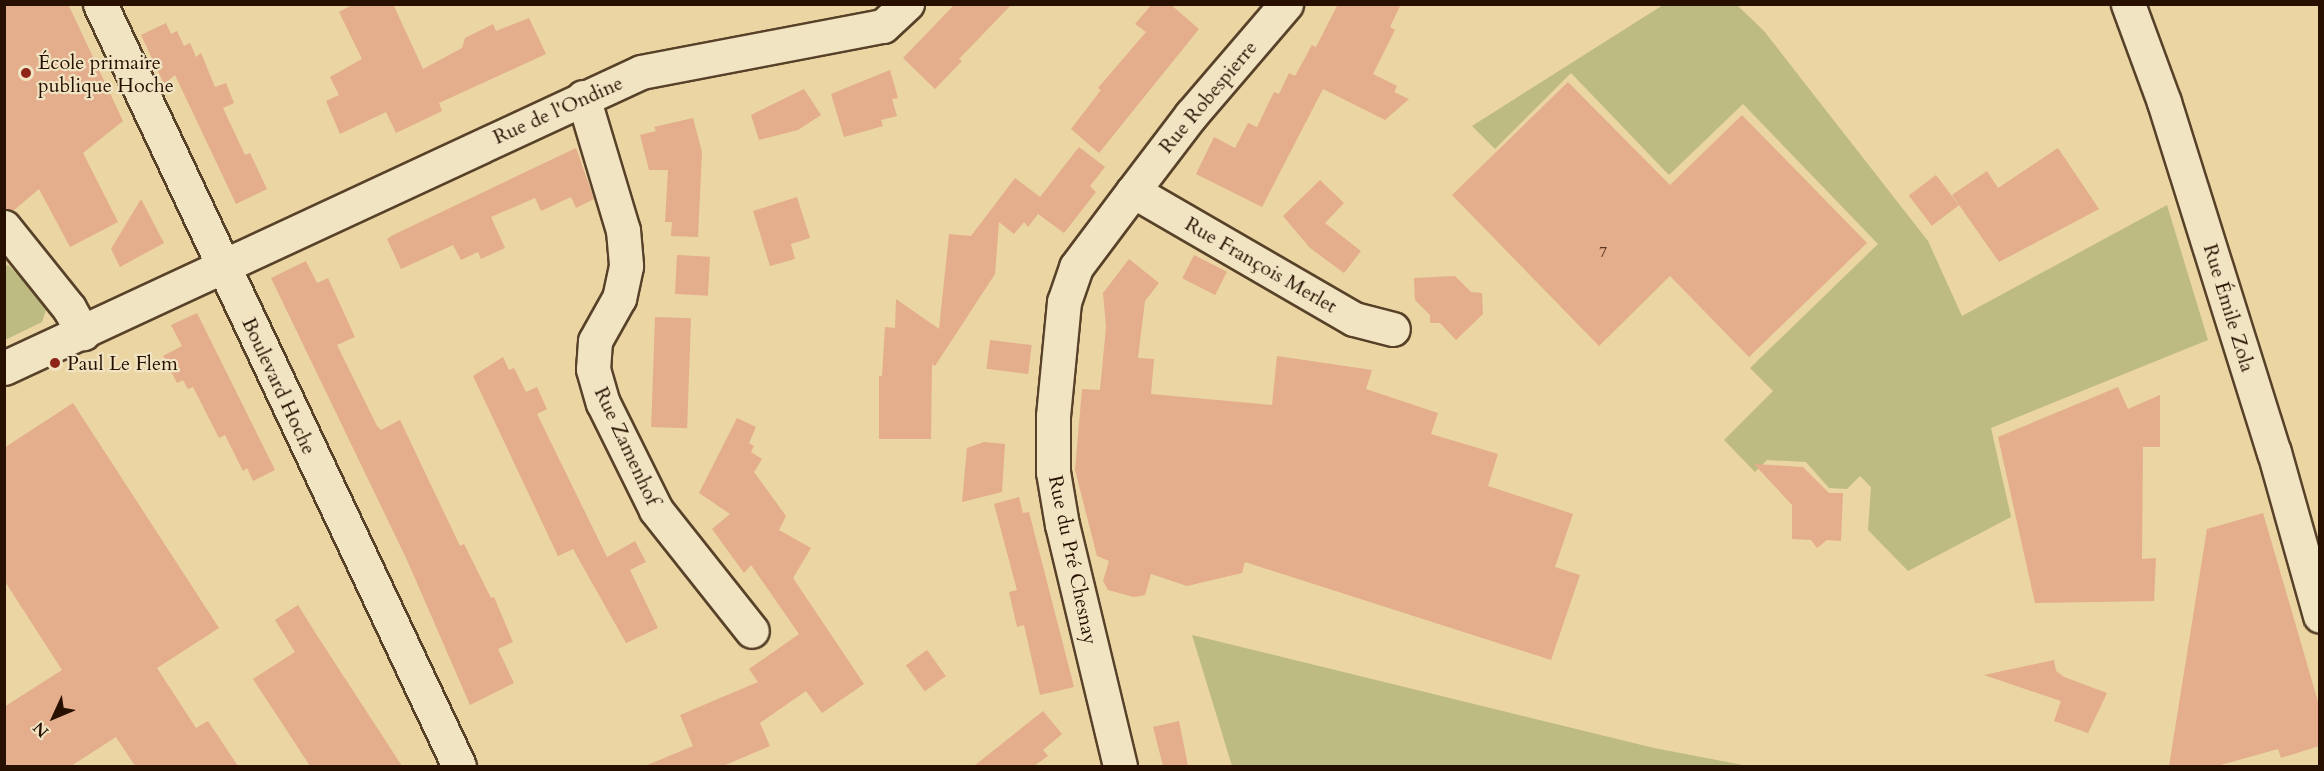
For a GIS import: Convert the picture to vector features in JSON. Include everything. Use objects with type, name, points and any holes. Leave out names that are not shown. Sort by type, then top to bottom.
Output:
[{"type":"street","name":"Boulevard Hoche","points":[[99,4],[459,766]]},
{"type":"street","name":"Rue de l'Ondine","points":[[4,368],[641,72],[883,26],[907,4]]},
{"type":"street","name":"Rue Robespierre","points":[[1133,191],[1191,115],[1286,4]]},
{"type":"street","name":"Rue Émile Zola","points":[[2128,4],[2164,102],[2274,452],[2319,616]]},
{"type":"street","name":"Rue Zamenhof","points":[[583,98],[623,230],[626,266],[619,298],[595,341],[593,369],[603,403],[656,510],[752,630]]},
{"type":"street","name":"Rue François Merlet","points":[[1133,191],[1354,319],[1393,329]]},
{"type":"street","name":"Rue du Pré Chesnay","points":[[1116,761],[1062,525],[1053,472],[1053,416],[1064,302],[1076,267],[1133,191]]},
{"type":"street","points":[[4,227],[69,308],[82,333]]},
{"type":"shaded area","points":[[1663,5],[1737,5],[1764,31],[1928,241],[1962,316],[2167,205],[2208,340],[1991,428],[2011,517],[1908,571],[1868,530],[1871,487],[1860,476],[1847,489],[1829,488],[1806,462],[1767,460],[1755,472],[1724,440],[1773,391],[1750,368],[1878,244],[1743,104],[1669,175],[1571,73],[1495,149],[1472,126]]},
{"type":"shaded area","points":[[8,265],[48,304],[42,322],[5,340],[4,267]]},
{"type":"shaded area","points":[[1192,635],[1654,748],[1748,766],[1232,766]]},
{"type":"building","points":[[4,4],[68,4],[123,121],[83,153],[118,222],[70,247],[39,189],[13,211],[4,209]]},
{"type":"building","points":[[354,4],[393,4],[423,69],[462,48],[465,38],[493,24],[496,31],[529,18],[546,54],[439,103],[442,111],[396,133],[386,112],[340,134],[326,101],[339,95],[330,77],[362,59],[339,12]]},
{"type":"building","points":[[955,4],[1012,4],[959,59],[962,61],[935,89],[903,58]]},
{"type":"building","points":[[1152,4],[1170,4],[1199,29],[1099,153],[1071,129],[1101,90],[1098,88],[1146,32],[1135,24]]},
{"type":"building","points":[[1338,4],[1401,4],[1390,27],[1395,30],[1373,74],[1397,86],[1394,92],[1409,99],[1385,120],[1323,89],[1262,207],[1196,174],[1214,137],[1235,148],[1248,123],[1257,127],[1274,92],[1279,94],[1289,73],[1295,76],[1312,45],[1316,47]]},
{"type":"building","points":[[166,23],[171,34],[177,31],[184,46],[190,43],[196,57],[201,53],[215,87],[226,83],[234,103],[223,108],[245,155],[250,153],[267,189],[236,204],[175,75],[164,84],[141,35]]},
{"type":"building","points":[[890,70],[898,98],[892,99],[897,116],[881,120],[883,126],[844,137],[831,94]]},
{"type":"building","points":[[1568,82],[1670,185],[1742,115],[1867,243],[1749,357],[1670,276],[1599,346],[1452,195]]},
{"type":"building","points":[[804,89],[821,115],[798,130],[759,140],[751,115]]},
{"type":"building","points":[[693,118],[702,152],[698,237],[671,236],[672,222],[665,222],[668,170],[649,170],[640,135],[656,131],[654,127]]},
{"type":"building","points":[[1079,147],[1105,167],[1090,186],[1096,192],[1064,233],[1038,214],[1028,227],[1024,222],[1014,234],[999,222],[995,274],[935,366],[932,364],[931,439],[879,439],[879,376],[882,376],[885,327],[895,328],[896,299],[939,329],[949,234],[971,236],[1015,178],[1040,197]]},
{"type":"building","points":[[576,148],[594,199],[576,208],[571,197],[541,211],[535,198],[491,217],[505,248],[481,259],[478,252],[461,260],[453,245],[401,269],[387,239]]},
{"type":"building","points":[[2058,148],[2099,209],[1999,262],[1952,195],[1987,171],[1998,188]]},
{"type":"building","points":[[1936,175],[1959,205],[1932,226],[1909,195]]},
{"type":"building","points":[[1320,180],[1344,203],[1325,223],[1361,251],[1344,273],[1310,248],[1283,216]]},
{"type":"building","points":[[797,197],[810,238],[791,244],[795,259],[770,266],[753,211]]},
{"type":"building","points":[[141,199],[164,243],[120,267],[111,249]]},
{"type":"building","points":[[677,255],[710,257],[708,296],[675,294]]},
{"type":"building","points":[[1194,255],[1227,272],[1215,295],[1182,278]]},
{"type":"building","points":[[1129,259],[1159,283],[1145,301],[1138,358],[1154,359],[1151,394],[1272,405],[1277,356],[1372,370],[1366,389],[1438,413],[1431,434],[1498,454],[1488,486],[1573,514],[1555,567],[1580,575],[1551,660],[1245,562],[1242,573],[1187,586],[1151,574],[1145,595],[1134,597],[1108,590],[1103,581],[1109,561],[1097,556],[1075,470],[1082,389],[1100,390],[1106,327],[1103,293]]},
{"type":"building","points":[[306,261],[317,283],[328,278],[355,337],[337,345],[377,426],[381,430],[400,420],[460,546],[464,544],[491,598],[494,597],[513,642],[498,649],[514,683],[470,705],[407,560],[271,278]]},
{"type":"building","points":[[1455,276],[1471,292],[1482,293],[1483,314],[1456,340],[1440,323],[1430,323],[1430,315],[1415,300],[1414,278]]},
{"type":"building","points":[[197,313],[275,470],[253,481],[247,468],[243,471],[225,435],[219,438],[193,387],[188,389],[183,380],[177,383],[163,356],[182,346],[171,325]]},
{"type":"building","points":[[655,317],[691,318],[687,428],[651,427]]},
{"type":"building","points":[[990,340],[1032,345],[1028,374],[986,369]]},
{"type":"building","points":[[503,357],[509,370],[514,368],[526,392],[537,387],[547,409],[537,414],[607,557],[635,541],[646,562],[630,570],[658,628],[626,643],[573,549],[558,556],[473,376]]},
{"type":"building","points":[[2118,387],[2128,409],[2160,395],[2160,447],[2143,447],[2142,559],[2156,558],[2154,601],[2035,603],[1998,437]]},
{"type":"building","points":[[73,403],[219,628],[157,668],[196,728],[208,721],[238,766],[135,766],[116,737],[71,766],[4,766],[4,707],[62,670],[4,580],[4,448]]},
{"type":"building","points":[[737,418],[756,427],[749,443],[754,446],[751,452],[762,459],[754,472],[786,516],[779,530],[811,548],[793,578],[864,684],[822,713],[806,691],[760,723],[770,746],[723,766],[645,766],[693,746],[680,715],[758,682],[749,669],[799,634],[751,565],[744,573],[712,529],[730,514],[699,493]]},
{"type":"building","points":[[984,442],[1005,444],[1002,492],[962,502],[967,448]]},
{"type":"building","points":[[1754,464],[1803,467],[1829,493],[1843,493],[1841,541],[1827,540],[1817,548],[1811,540],[1792,539],[1792,505]]},
{"type":"building","points":[[1019,497],[1023,513],[1029,512],[1074,687],[1040,695],[1024,625],[1017,627],[1009,592],[1017,590],[994,504]]},
{"type":"building","points":[[2263,513],[2319,705],[2319,746],[2281,758],[2278,749],[2217,766],[2169,766],[2207,529]]},
{"type":"building","points":[[298,605],[402,766],[310,766],[253,679],[295,652],[275,620]]},
{"type":"building","points":[[927,650],[946,676],[925,691],[906,665]]},
{"type":"building","points":[[2054,660],[2056,671],[2064,677],[2107,693],[2088,733],[2054,721],[2061,701],[1984,675]]},
{"type":"building","points":[[1043,711],[1062,734],[1043,750],[1048,756],[1034,766],[974,766]]},
{"type":"building","points":[[1179,721],[1188,766],[1163,766],[1153,727]]},
{"type":"place","name":"École primaire publique Hoche","points":[[26,73]]},
{"type":"place","name":"Paul Le Flem","points":[[55,363]]}]
